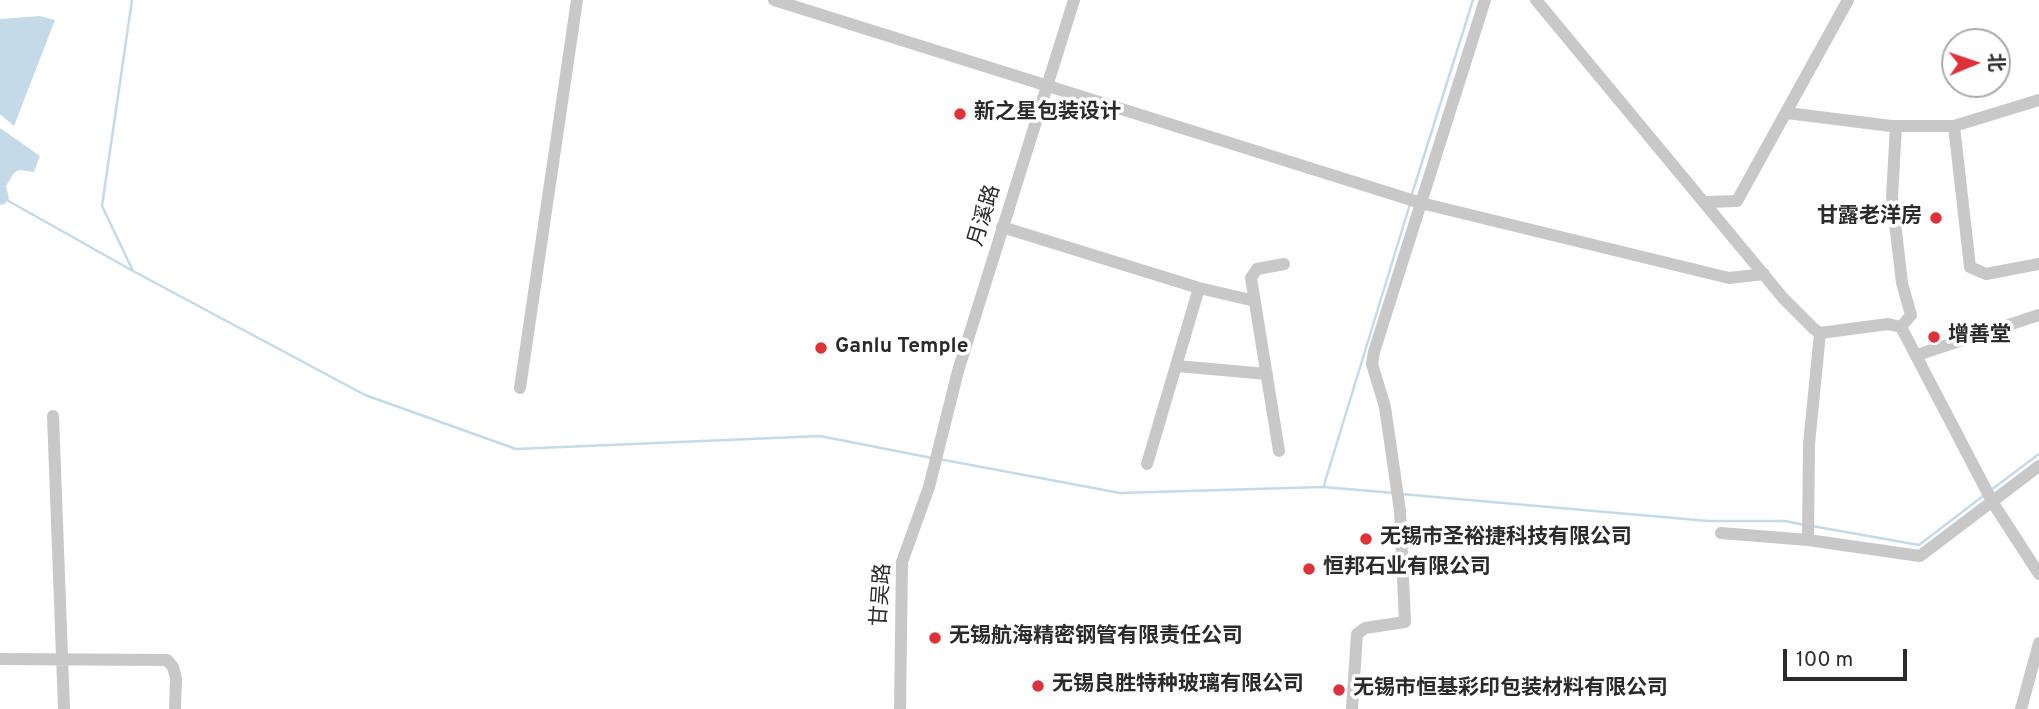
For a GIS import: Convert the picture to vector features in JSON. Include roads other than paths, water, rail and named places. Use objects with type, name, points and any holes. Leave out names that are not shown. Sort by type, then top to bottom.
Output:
[{"type":"street","points":[[520,388],[577,0]]},
{"type":"street","points":[[774,0],[1414,201],[1729,278],[1763,274]]},
{"type":"street","name":"月溪路","points":[[929,487],[957,371],[1074,0]]},
{"type":"street","points":[[1352,709],[1357,634],[1365,628],[1405,622],[1398,491],[1385,407],[1372,364],[1414,201],[1485,0]]},
{"type":"street","points":[[1536,0],[1707,202],[1763,274],[1820,333],[1810,444],[1808,530]]},
{"type":"street","points":[[1707,202],[1737,201],[1848,0]]},
{"type":"street","points":[[1787,113],[1896,126],[1954,126],[2039,100]]},
{"type":"street","points":[[1896,126],[1892,197],[1902,283],[1911,315],[1900,327]]},
{"type":"street","points":[[1954,126],[1970,267],[1986,274],[2039,264]]},
{"type":"street","points":[[1002,227],[1199,288],[1255,301]]},
{"type":"street","points":[[1279,451],[1255,301],[1253,272],[1284,264]]},
{"type":"street","points":[[1147,464],[1199,288]]},
{"type":"street","points":[[1917,355],[2039,315]]},
{"type":"street","points":[[1820,333],[1888,324],[1900,327],[1989,496],[2039,574]]},
{"type":"street","points":[[1177,366],[1267,374]]},
{"type":"street","points":[[53,416],[64,709]]},
{"type":"street","points":[[1721,533],[1808,530],[1920,556],[1989,496],[2039,466]]},
{"type":"street","name":"甘吴路","points":[[900,709],[902,562],[929,487]]},
{"type":"street","points":[[2021,709],[2039,643]]},
{"type":"street","points":[[0,659],[167,660],[173,667],[176,678],[175,709]]},
{"type":"water","points":[[40,16],[55,20],[14,126],[0,114],[0,19]]},
{"type":"water","points":[[0,128],[40,156],[34,172],[19,170],[14,173],[6,186],[9,198],[5,204],[0,205]]},
{"type":"waterway","points":[[5,199],[133,271],[102,206],[132,0]]},
{"type":"waterway","points":[[1411,197],[1473,0]]},
{"type":"waterway","points":[[1324,485],[1410,204]]},
{"type":"waterway","points":[[133,271],[365,395],[516,449],[820,436],[932,458]]},
{"type":"waterway","points":[[1991,490],[2039,454]]},
{"type":"waterway","points":[[939,459],[1120,493],[1323,487],[1394,493]]},
{"type":"waterway","points":[[1401,494],[1708,521],[1785,521],[1805,525]]},
{"type":"waterway","points":[[1812,526],[1919,545],[1983,496]]},
{"type":"place","name":"新之星包装设计","points":[[960,114]]},
{"type":"place","name":"甘露老洋房","points":[[1936,218]]},
{"type":"place","name":"增善堂","points":[[1934,337]]},
{"type":"place","name":"Ganlu Temple","points":[[821,348]]},
{"type":"place","name":"无锡市圣裕捷科技有限公司","points":[[1366,539]]},
{"type":"place","name":"恒邦石业有限公司","points":[[1309,569]]},
{"type":"place","name":"无锡航海精密钢管有限责任公司","points":[[935,638]]},
{"type":"place","name":"无锡良胜特种玻璃有限公司","points":[[1038,686]]},
{"type":"place","name":"无锡市恒基彩印包装材料有限公司","points":[[1339,690]]}]
